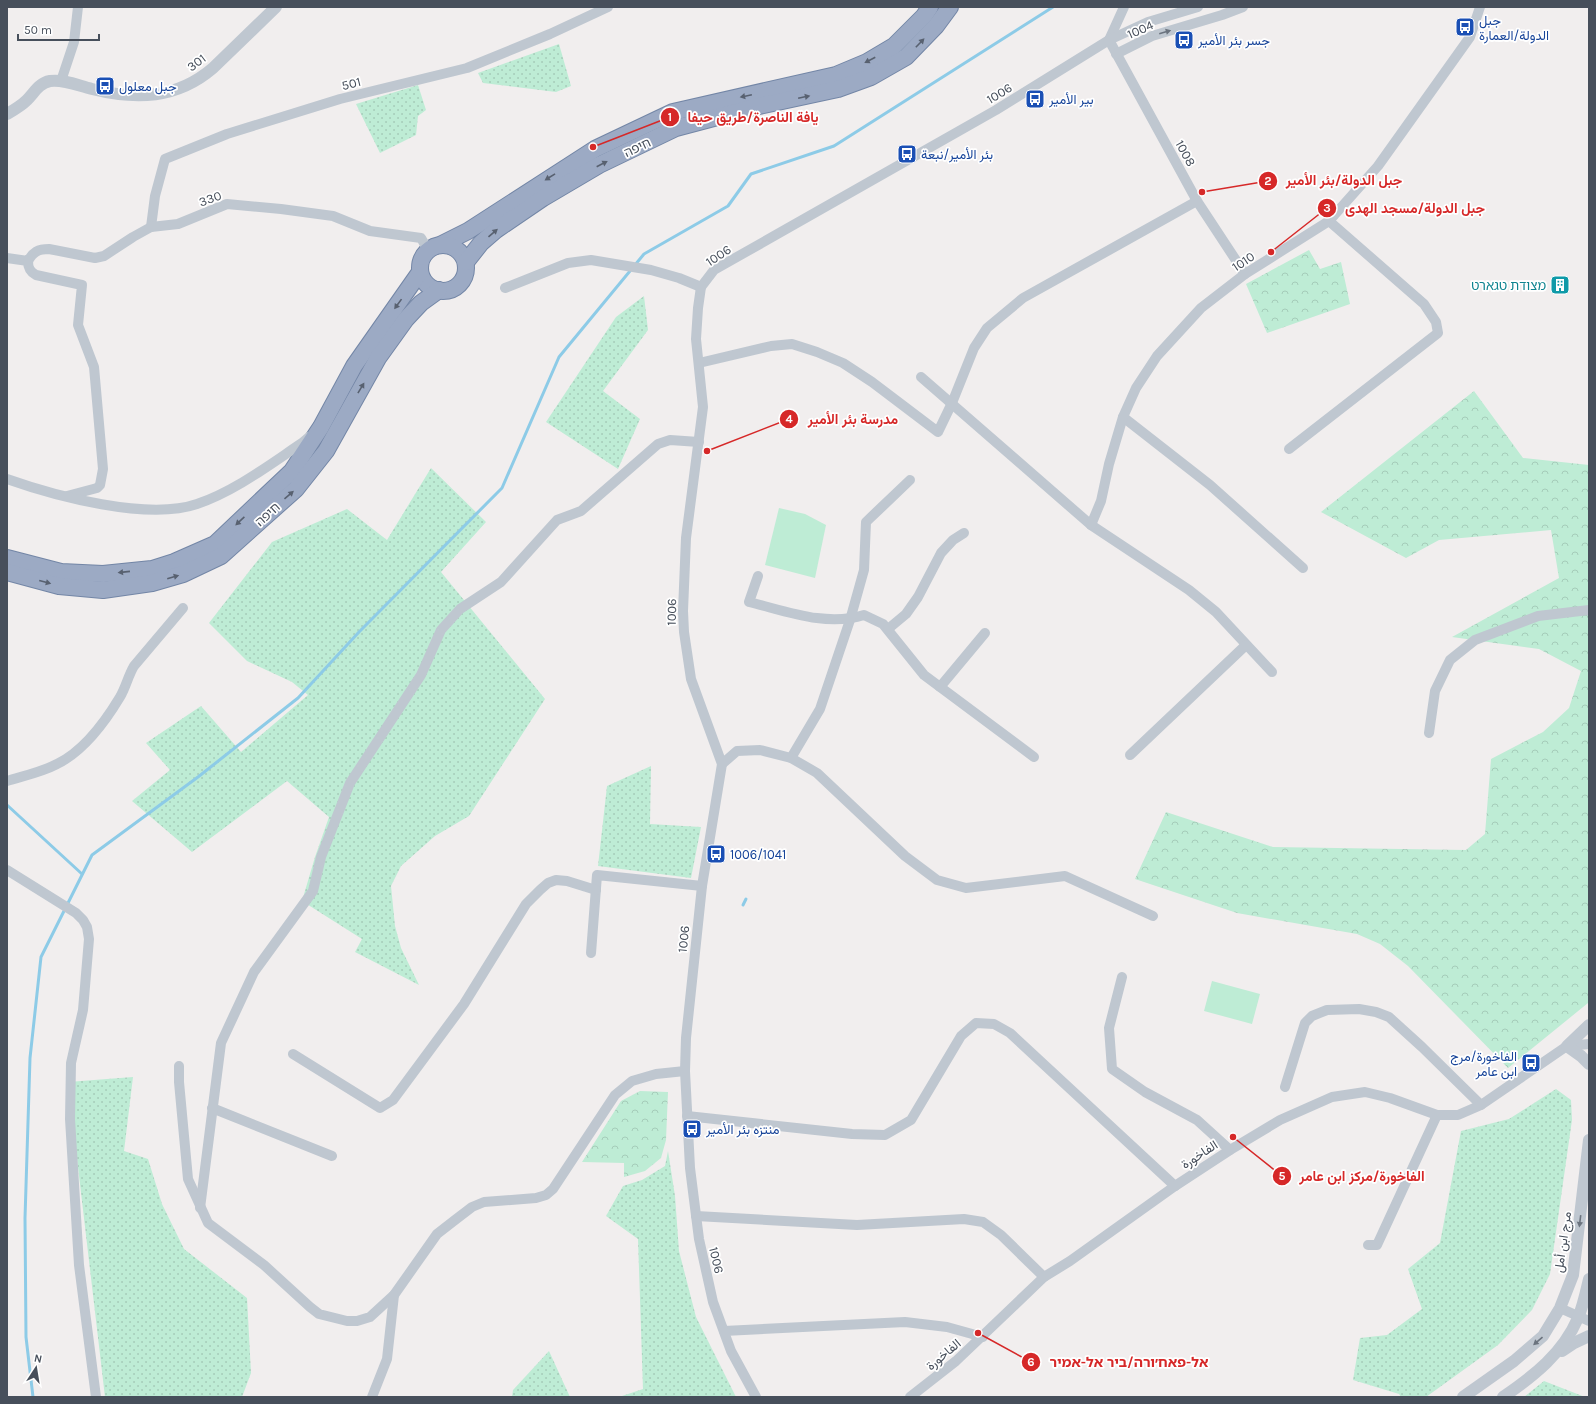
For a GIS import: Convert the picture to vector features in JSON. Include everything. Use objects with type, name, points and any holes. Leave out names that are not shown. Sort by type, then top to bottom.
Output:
[{"type":"highway","name":"חיפה","points":[[435,247],[468,231],[595,149],[673,112],[836,74],[867,62],[894,46],[924,16],[930,7]]},
{"type":"highway","name":"חיפה","points":[[466,262],[482,243],[496,230],[543,198],[599,165],[676,128],[759,106],[838,89],[872,76],[906,57],[936,26],[950,7]]},
{"type":"highway","points":[[450,245],[458,249],[466,262],[467,270],[465,277],[454,289],[446,291],[438,290],[427,284],[420,272],[420,264],[423,257],[435,247],[450,245]]},
{"type":"highway","name":"חיפה","points":[[7,558],[61,572],[103,574],[152,569],[174,562],[215,544],[292,471],[321,427],[354,366],[420,272]]},
{"type":"highway","name":"חיפה","points":[[7,572],[59,586],[103,590],[152,583],[183,574],[221,556],[296,489],[326,451],[378,358],[406,319],[421,303],[438,290]]},
{"type":"street","points":[[61,81],[74,42],[78,7]]},
{"type":"street","name":"301","points":[[7,114],[16,110],[28,99],[35,89],[49,81],[61,81],[112,94],[131,96],[150,96],[171,92],[203,77],[276,7]]},
{"type":"street","name":"501","points":[[151,227],[155,196],[165,159],[227,134],[340,99],[467,68],[550,34],[608,7]]},
{"type":"street","points":[[1109,40],[1124,7]]},
{"type":"street","name":"1004","points":[[1109,40],[1148,22],[1198,7]]},
{"type":"street","name":"1004","points":[[1116,54],[1152,36],[1222,15],[1243,7]]},
{"type":"street","name":"1010","points":[[1091,525],[1101,501],[1109,464],[1123,417],[1136,388],[1157,356],[1201,308],[1245,274],[1329,221],[1378,166],[1470,37],[1480,7]]},
{"type":"street","name":"1008","points":[[1109,40],[1197,201],[1245,274]]},
{"type":"street","name":"1006","points":[[756,1397],[731,1351],[713,1302],[699,1239],[690,1168],[687,1116],[685,1070],[686,1038],[702,886],[722,764],[691,679],[684,632],[686,538],[703,407],[696,339],[701,287],[714,270],[996,110],[1109,40]]},
{"type":"street","points":[[699,364],[771,346],[792,344],[818,352],[843,363],[872,382],[938,432],[952,403],[974,348],[987,328],[1023,298],[1197,201]]},
{"type":"street","name":"330","points":[[28,261],[35,252],[41,249],[49,249],[95,258],[104,256],[151,227],[178,224],[227,204],[333,216],[370,231],[421,238],[435,247]]},
{"type":"street","points":[[1289,449],[1438,333],[1436,322],[1424,304],[1329,221]]},
{"type":"street","points":[[7,258],[28,261],[28,267],[31,272],[36,275],[82,285],[78,325],[94,367],[103,469],[98,488],[67,496]]},
{"type":"street","points":[[505,288],[568,263],[591,260],[651,270],[679,278],[701,287]]},
{"type":"street","points":[[921,377],[1091,525],[1189,590],[1216,612],[1272,672]]},
{"type":"street","points":[[1123,417],[1210,485],[1303,568]]},
{"type":"street","points":[[7,479],[30,487],[113,506],[149,509],[176,509],[197,504],[232,488],[302,443],[321,427]]},
{"type":"street","points":[[200,1208],[221,1043],[254,972],[313,891],[322,857],[350,783],[421,675],[441,630],[460,609],[501,582],[557,520],[581,511],[658,444],[670,440],[699,442]]},
{"type":"street","points":[[273,462],[288,460],[293,462],[292,471]]},
{"type":"street","points":[[791,758],[820,709],[850,620],[864,570],[866,522],[910,480]]},
{"type":"street","points":[[888,629],[906,614],[918,597],[941,553],[953,540],[964,533]]},
{"type":"street","points":[[758,576],[749,602],[821,620],[850,620],[864,616],[883,624],[924,675],[1034,757]]},
{"type":"street","points":[[7,781],[56,764],[75,752],[103,722],[121,695],[134,666],[183,608]]},
{"type":"street","points":[[1429,733],[1434,691],[1450,660],[1475,640],[1538,616],[1589,610]]},
{"type":"street","points":[[940,687],[985,633]]},
{"type":"street","points":[[1130,755],[1246,644]]},
{"type":"street","points":[[722,764],[737,751],[760,750],[791,758],[817,773],[905,856],[937,880],[966,888],[1065,876],[1153,916]]},
{"type":"street","points":[[7,870],[76,913],[85,923],[89,939],[83,1010],[71,1063],[70,1119],[79,1265],[96,1397]]},
{"type":"street","points":[[591,953],[597,875],[702,886]]},
{"type":"street","points":[[293,1054],[380,1108],[394,1100],[464,1004],[526,904],[548,883],[556,880],[567,881],[596,890]]},
{"type":"street","points":[[1122,977],[1109,1028],[1112,1069],[1145,1092],[1197,1120],[1230,1150]]},
{"type":"street","points":[[1285,1087],[1305,1023],[1312,1016],[1327,1010],[1359,1009],[1376,1012],[1389,1017],[1481,1105]]},
{"type":"street","points":[[687,1116],[852,1134],[885,1135],[911,1120],[961,1036],[976,1023],[994,1024],[1010,1033],[1175,1186]]},
{"type":"street","points":[[1589,1025],[1567,1046],[1589,1064]]},
{"type":"street","name":"الفاخورة","points":[[910,1397],[956,1361],[1044,1278],[1175,1186],[1230,1150],[1280,1120],[1332,1097],[1365,1092],[1390,1098],[1437,1115],[1458,1115],[1481,1105],[1567,1046],[1589,1044]]},
{"type":"street","points":[[180,1066],[179,1082],[188,1179],[208,1223],[264,1265],[319,1314],[335,1319],[356,1321],[370,1317],[394,1295],[437,1234],[472,1208],[484,1202],[536,1198],[546,1195],[553,1189],[615,1095],[632,1081],[656,1074],[685,1070]]},
{"type":"street","points":[[212,1108],[332,1156]]},
{"type":"street","points":[[1368,1245],[1377,1245],[1437,1115]]},
{"type":"street","name":"مرج ابن أمل","points":[[1463,1397],[1514,1361],[1543,1336],[1560,1308],[1573,1275],[1589,1140]]},
{"type":"street","points":[[696,1216],[857,1225],[964,1219],[983,1222],[1001,1235],[1044,1278]]},
{"type":"street","points":[[1556,1355],[1570,1334],[1584,1319],[1589,1279]]},
{"type":"street","points":[[372,1397],[387,1359],[394,1295]]},
{"type":"street","points":[[1560,1308],[1584,1319]]},
{"type":"street","points":[[724,1331],[905,1322],[947,1327],[983,1337]]},
{"type":"street","points":[[1503,1397],[1528,1380],[1556,1355],[1574,1343],[1589,1336]]},
{"type":"green space","points":[[559,44],[571,86],[556,92],[483,83],[478,73]]},
{"type":"green space","points":[[418,85],[426,110],[418,116],[416,135],[380,153],[356,104]]},
{"type":"green space","points":[[1309,250],[1320,269],[1341,262],[1350,304],[1267,333],[1246,284]]},
{"type":"green space","points":[[644,296],[648,330],[603,391],[640,419],[618,469],[546,422],[616,317]]},
{"type":"green space","points":[[1474,391],[1523,458],[1589,465],[1589,999],[1588,1003],[1508,1068],[1408,966],[1380,944],[1357,934],[1237,913],[1135,879],[1166,812],[1273,847],[1466,850],[1485,834],[1491,759],[1543,732],[1569,708],[1581,671],[1539,649],[1452,637],[1559,578],[1551,530],[1439,540],[1406,558],[1321,512]]},
{"type":"green space","points":[[431,468],[486,522],[441,572],[545,699],[469,816],[435,836],[401,866],[391,886],[395,926],[401,948],[419,985],[355,952],[362,939],[302,901],[329,817],[287,781],[192,852],[132,801],[170,770],[146,743],[201,706],[241,752],[308,695],[292,682],[247,661],[209,623],[272,542],[347,509],[387,540]]},
{"type":"green space","points":[[779,508],[805,514],[826,525],[815,578],[765,565]]},
{"type":"green space","points":[[651,766],[650,824],[701,827],[691,878],[598,866],[607,786]]},
{"type":"green space","points":[[1212,981],[1260,994],[1252,1024],[1204,1011]]},
{"type":"green space","points":[[133,1077],[124,1151],[148,1159],[162,1204],[184,1249],[247,1298],[251,1373],[242,1397],[105,1397],[68,1082]]},
{"type":"green space","points":[[1556,1089],[1571,1100],[1572,1120],[1550,1274],[1532,1310],[1498,1345],[1426,1397],[1401,1397],[1399,1394],[1353,1380],[1360,1338],[1387,1335],[1422,1309],[1408,1269],[1440,1243],[1461,1131],[1509,1119]]},
{"type":"green space","points":[[640,1091],[668,1092],[666,1140],[661,1158],[645,1171],[624,1177],[624,1163],[582,1162],[621,1101]]},
{"type":"green space","points":[[668,1151],[675,1196],[679,1251],[696,1317],[736,1397],[619,1397],[643,1389],[638,1239],[606,1216],[623,1186],[642,1180],[665,1166]]},
{"type":"green space","points":[[549,1351],[570,1397],[512,1397],[513,1390]]},
{"type":"green space","points":[[1544,1381],[1585,1397],[1524,1397]]},
{"type":"waterway","points":[[33,1397],[26,1337],[25,1218],[30,1058],[41,957],[92,855],[198,777],[298,698],[359,632],[502,488],[559,357],[644,254],[728,206],[751,174],[834,146],[1053,7]]},
{"type":"waterway","points":[[7,805],[82,874]]},
{"type":"waterway","points":[[743,905],[746,899]]},
{"type":"place","name":"جبل الدولة/العمارة","points":[[1465,27]]},
{"type":"place","name":"جسر بئر الأمير","points":[[1184,40]]},
{"type":"place","name":"جبل معلول","points":[[105,86]]},
{"type":"place","name":"بير الأمير","points":[[1035,99]]},
{"type":"place","name":"يافة الناصرة/طريق حيفا","points":[[593,147]]},
{"type":"place","name":"بئر الأمير/نبعة","points":[[907,154]]},
{"type":"place","name":"جبل الدولة/بئر الأمير","points":[[1202,192]]},
{"type":"place","name":"جبل الدولة/مسجد الهدى","points":[[1271,252]]},
{"type":"place","name":"מצודת טגארט","points":[[1560,285]]},
{"type":"place","name":"مدرسة بئر الأمير","points":[[707,451]]},
{"type":"place","name":"1006/1041","points":[[716,854]]},
{"type":"place","name":"الفاخورة/مرج ابن عامر","points":[[1531,1063]]},
{"type":"place","name":"منتزه بئر الأمير","points":[[692,1129]]},
{"type":"place","name":"الفاخورة/مركز ابن عامر","points":[[1233,1137]]},
{"type":"place","name":"אל-פאח׳ורה/ביר אל-אמיר","points":[[978,1333]]}]
